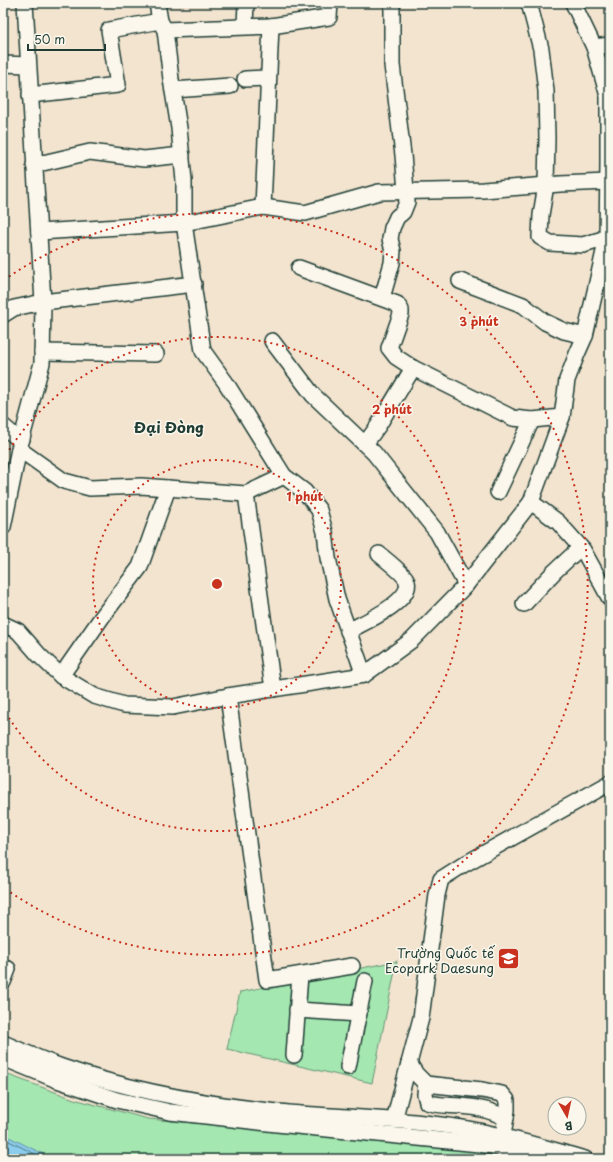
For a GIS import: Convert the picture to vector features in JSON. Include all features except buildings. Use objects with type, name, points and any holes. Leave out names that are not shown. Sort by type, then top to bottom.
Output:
[{"type":"street","points":[[4,524],[21,444],[42,363],[43,302],[25,3]]},
{"type":"street","points":[[157,3],[163,25],[180,128],[184,181],[184,223],[203,351],[226,383],[284,476],[305,492],[319,510],[325,532],[328,558],[336,599],[364,675]]},
{"type":"street","points":[[245,26],[246,3]]},
{"type":"street","points":[[30,95],[118,85],[109,30],[163,25],[271,26],[329,17],[330,3]]},
{"type":"street","points":[[382,298],[392,263],[393,251],[390,238],[392,228],[395,220],[405,209],[407,192],[392,66],[392,3]]},
{"type":"street","points":[[529,3],[541,49],[546,91],[547,138],[553,184],[541,215],[540,237],[550,243],[583,245],[608,238]]},
{"type":"street","points":[[3,624],[18,631],[39,655],[61,676],[94,696],[124,705],[173,707],[273,688],[364,675],[412,640],[466,585],[531,502],[562,416],[567,380],[585,336],[608,238],[605,182],[608,96],[594,47],[573,3]]},
{"type":"street","points":[[263,207],[271,26]]},
{"type":"street","points":[[594,47],[610,45]]},
{"type":"street","points":[[3,64],[28,65]]},
{"type":"street","points":[[245,79],[268,78]]},
{"type":"street","points":[[173,90],[230,86]]},
{"type":"street","points":[[34,165],[90,152],[144,159],[182,155]]},
{"type":"street","points":[[39,232],[184,223],[263,207],[305,213],[379,192],[483,190],[553,184],[605,182]]},
{"type":"street","points":[[299,268],[396,304],[401,310],[389,346],[390,350],[396,357],[413,368],[513,418],[532,420],[562,416]]},
{"type":"street","points":[[460,281],[523,305],[545,322],[564,331],[585,336]]},
{"type":"street","points":[[3,316],[14,308],[43,302],[194,284]]},
{"type":"street","points":[[272,341],[313,395],[374,453],[437,532],[466,585]]},
{"type":"street","points":[[42,352],[156,354]]},
{"type":"street","points":[[365,444],[378,426],[413,368]]},
{"type":"street","points":[[498,492],[532,420]]},
{"type":"street","points":[[3,426],[16,437],[21,444],[64,481],[90,488],[141,486],[246,494],[284,476]]},
{"type":"street","points":[[61,676],[102,617],[140,567],[168,488]]},
{"type":"street","points":[[246,494],[273,688]]},
{"type":"street","points":[[531,502],[558,522],[580,548],[605,579],[610,599]]},
{"type":"street","points":[[524,604],[554,572],[580,548]]},
{"type":"street","points":[[348,631],[386,611],[406,591],[408,584],[404,576],[380,554]]},
{"type":"street","points":[[228,696],[267,980],[352,966]]},
{"type":"street","points":[[394,1120],[421,1018],[437,895],[441,879],[463,865],[610,783]]},
{"type":"street","points":[[294,1055],[300,975]]},
{"type":"street","points":[[348,1067],[365,982]]},
{"type":"street","points":[[297,1010],[359,1014]]},
{"type":"street","points":[[3,1043],[59,1074],[117,1100],[170,1112],[278,1118],[394,1120],[461,1128],[497,1139],[585,1159]]},
{"type":"street","points":[[3,1058],[59,1074]]},
{"type":"street","points":[[409,1063],[416,1074],[426,1084],[482,1090],[502,1094],[507,1100],[506,1118],[497,1139]]},
{"type":"street","points":[[426,1084],[424,1094],[427,1102],[432,1104],[462,1106],[499,1114],[506,1118]]},
{"type":"street","points":[[278,1118],[411,1137],[497,1139],[534,1159]]},
{"type":"green space","points":[[397,961],[372,1083],[227,1049],[240,992]]},
{"type":"green space","points":[[3,1073],[74,1099],[148,1119],[443,1144],[522,1159],[3,1159]]},
{"type":"water","points":[[3,1134],[49,1157],[57,1159],[3,1159]]},
{"type":"place","name":"Trường Quốc tế Ecopark Daesung","points":[[509,959]]},
{"type":"district","name":"Đại Đòng","points":[[169,426]]}]
